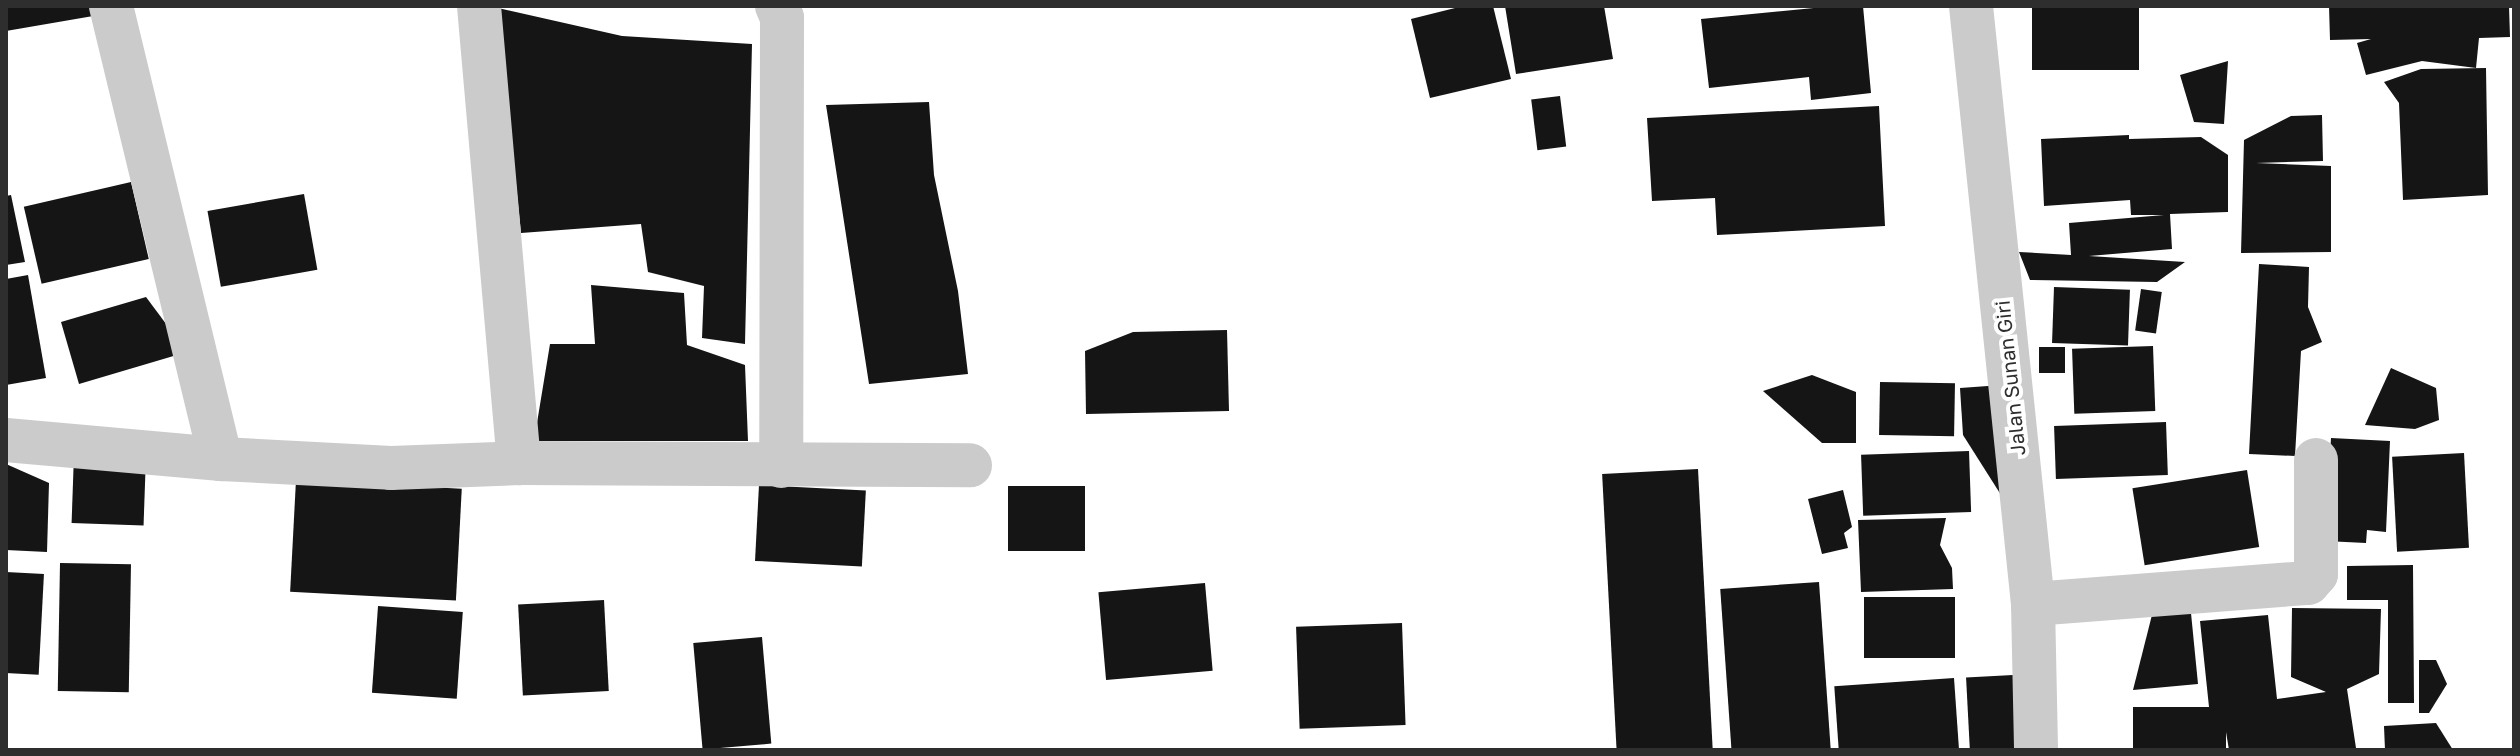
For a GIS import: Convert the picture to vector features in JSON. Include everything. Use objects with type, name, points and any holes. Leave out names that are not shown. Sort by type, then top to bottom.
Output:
[{"type":"street","points":[[111,6],[221,459]]},
{"type":"street","points":[[479,6],[519,463]]},
{"type":"street","points":[[777,6],[782,18],[781,466]]},
{"type":"street","name":"Jalan Sunan Giri","points":[[1971,6],[2033,604],[2036,750]]},
{"type":"street","points":[[6,440],[221,459],[391,468],[519,463],[970,465]]},
{"type":"street","points":[[2033,604],[2308,583],[2316,574],[2316,460]]},
{"type":"building","points":[[6,6],[97,6],[99,15],[6,31]]},
{"type":"building","points":[[1463,6],[1493,6],[1511,79],[1430,98],[1411,19]]},
{"type":"building","points":[[1505,6],[1604,6],[1613,59],[1516,74]]},
{"type":"building","points":[[1863,6],[1871,93],[1811,100],[1809,77],[1709,88],[1701,19]]},
{"type":"building","points":[[2032,6],[2139,6],[2139,70],[2032,70]]},
{"type":"building","points":[[2329,6],[2509,6],[2510,37],[2479,38],[2476,68],[2422,61],[2366,75],[2357,43],[2371,39],[2330,40]]},
{"type":"building","points":[[498,8],[622,36],[752,44],[745,344],[702,338],[704,286],[648,272],[641,224],[521,233]]},
{"type":"building","points":[[2228,61],[2224,124],[2194,122],[2180,75]]},
{"type":"building","points":[[2486,68],[2488,195],[2403,200],[2399,103],[2384,82],[2421,69]]},
{"type":"building","points":[[1560,96],[1566,147],[1537,150],[1531,100]]},
{"type":"building","points":[[929,102],[934,175],[958,291],[968,374],[869,384],[826,105]]},
{"type":"building","points":[[1879,106],[1885,226],[1717,235],[1715,198],[1652,201],[1647,118]]},
{"type":"building","points":[[2322,115],[2323,161],[2256,163],[2331,166],[2331,252],[2241,253],[2244,140],[2291,116]]},
{"type":"building","points":[[2129,135],[2129,139],[2201,137],[2228,155],[2228,212],[2170,214],[2172,249],[2089,256],[2185,262],[2157,282],[2030,280],[2019,252],[2071,255],[2069,223],[2164,215],[2131,215],[2130,200],[2044,206],[2041,139]]},
{"type":"building","points":[[131,182],[149,259],[42,284],[24,207]]},
{"type":"building","points":[[304,194],[317,270],[221,287],[207,211]]},
{"type":"building","points":[[11,195],[25,262],[6,265],[6,196]]},
{"type":"building","points":[[2259,264],[2309,267],[2308,307],[2322,342],[2301,351],[2295,456],[2249,454]]},
{"type":"building","points":[[28,275],[46,378],[6,385],[6,279]]},
{"type":"building","points":[[591,285],[684,293],[687,345],[745,365],[748,441],[534,441],[550,344],[595,344]]},
{"type":"building","points":[[2054,287],[2130,290],[2128,346],[2052,343]]},
{"type":"building","points":[[2141,289],[2162,292],[2156,334],[2135,331]]},
{"type":"building","points":[[146,297],[187,352],[79,384],[61,322]]},
{"type":"building","points":[[1227,330],[1229,411],[1086,414],[1085,351],[1133,332]]},
{"type":"building","points":[[2153,346],[2155,411],[2074,414],[2072,349]]},
{"type":"building","points":[[2039,347],[2065,347],[2065,373],[2039,373]]},
{"type":"building","points":[[2391,368],[2436,388],[2439,420],[2415,429],[2365,425]]},
{"type":"building","points":[[1812,375],[1856,392],[1856,443],[1822,443],[1763,391]]},
{"type":"building","points":[[1880,382],[1955,383],[1954,436],[1879,435]]},
{"type":"building","points":[[2002,385],[2008,506],[1963,435],[1960,388]]},
{"type":"building","points":[[2166,422],[2168,475],[2056,479],[2054,426]]},
{"type":"building","points":[[2331,438],[2390,441],[2386,532],[2367,530],[2366,543],[2325,541]]},
{"type":"building","points":[[1969,451],[1971,512],[1863,516],[1861,455]]},
{"type":"building","points":[[2464,453],[2469,548],[2397,552],[2392,457]]},
{"type":"building","points":[[74,454],[146,457],[144,525],[72,523]]},
{"type":"building","points":[[6,464],[49,483],[47,552],[6,550]]},
{"type":"building","points":[[1698,469],[1713,750],[1617,750],[1602,474]]},
{"type":"building","points":[[2247,470],[2259,547],[2145,565],[2132,488]]},
{"type":"building","points":[[296,480],[462,489],[456,601],[290,592]]},
{"type":"building","points":[[759,485],[866,491],[862,566],[755,561]]},
{"type":"building","points":[[1008,486],[1085,486],[1085,551],[1008,551]]},
{"type":"building","points":[[1843,490],[1852,527],[1844,533],[1848,548],[1822,554],[1808,499]]},
{"type":"building","points":[[1946,518],[1940,545],[1952,568],[1953,589],[1861,592],[1858,520]]},
{"type":"building","points":[[60,563],[131,564],[129,692],[58,691]]},
{"type":"building","points":[[2413,565],[2414,703],[2388,703],[2388,600],[2347,600],[2347,566]]},
{"type":"building","points":[[6,572],[44,574],[39,675],[6,673]]},
{"type":"building","points":[[1819,582],[1831,750],[1732,750],[1720,589]]},
{"type":"building","points":[[1205,583],[1213,671],[1106,680],[1098,592]]},
{"type":"building","points":[[1864,597],[1955,597],[1955,658],[1864,658]]},
{"type":"building","points":[[604,600],[609,691],[523,695],[518,605]]},
{"type":"building","points":[[2190,603],[2198,684],[2133,690],[2154,607]]},
{"type":"building","points":[[378,606],[463,612],[457,699],[372,693]]},
{"type":"building","points":[[2292,608],[2381,609],[2379,674],[2347,689],[2356,748],[2229,750],[2226,732],[2226,750],[2133,750],[2133,707],[2209,707],[2200,621],[2268,615],[2277,699],[2326,692],[2291,677]]},
{"type":"building","points":[[1402,623],[1406,725],[1300,729],[1296,627]]},
{"type":"building","points":[[762,637],[771,744],[703,750],[693,643]]},
{"type":"building","points":[[2419,660],[2436,660],[2447,684],[2429,713],[2419,713]]},
{"type":"building","points":[[2013,675],[2017,750],[1970,750],[1966,677]]},
{"type":"building","points":[[1954,678],[1959,750],[1839,750],[1834,686]]},
{"type":"building","points":[[2436,723],[2453,750],[2385,750],[2384,726]]}]
